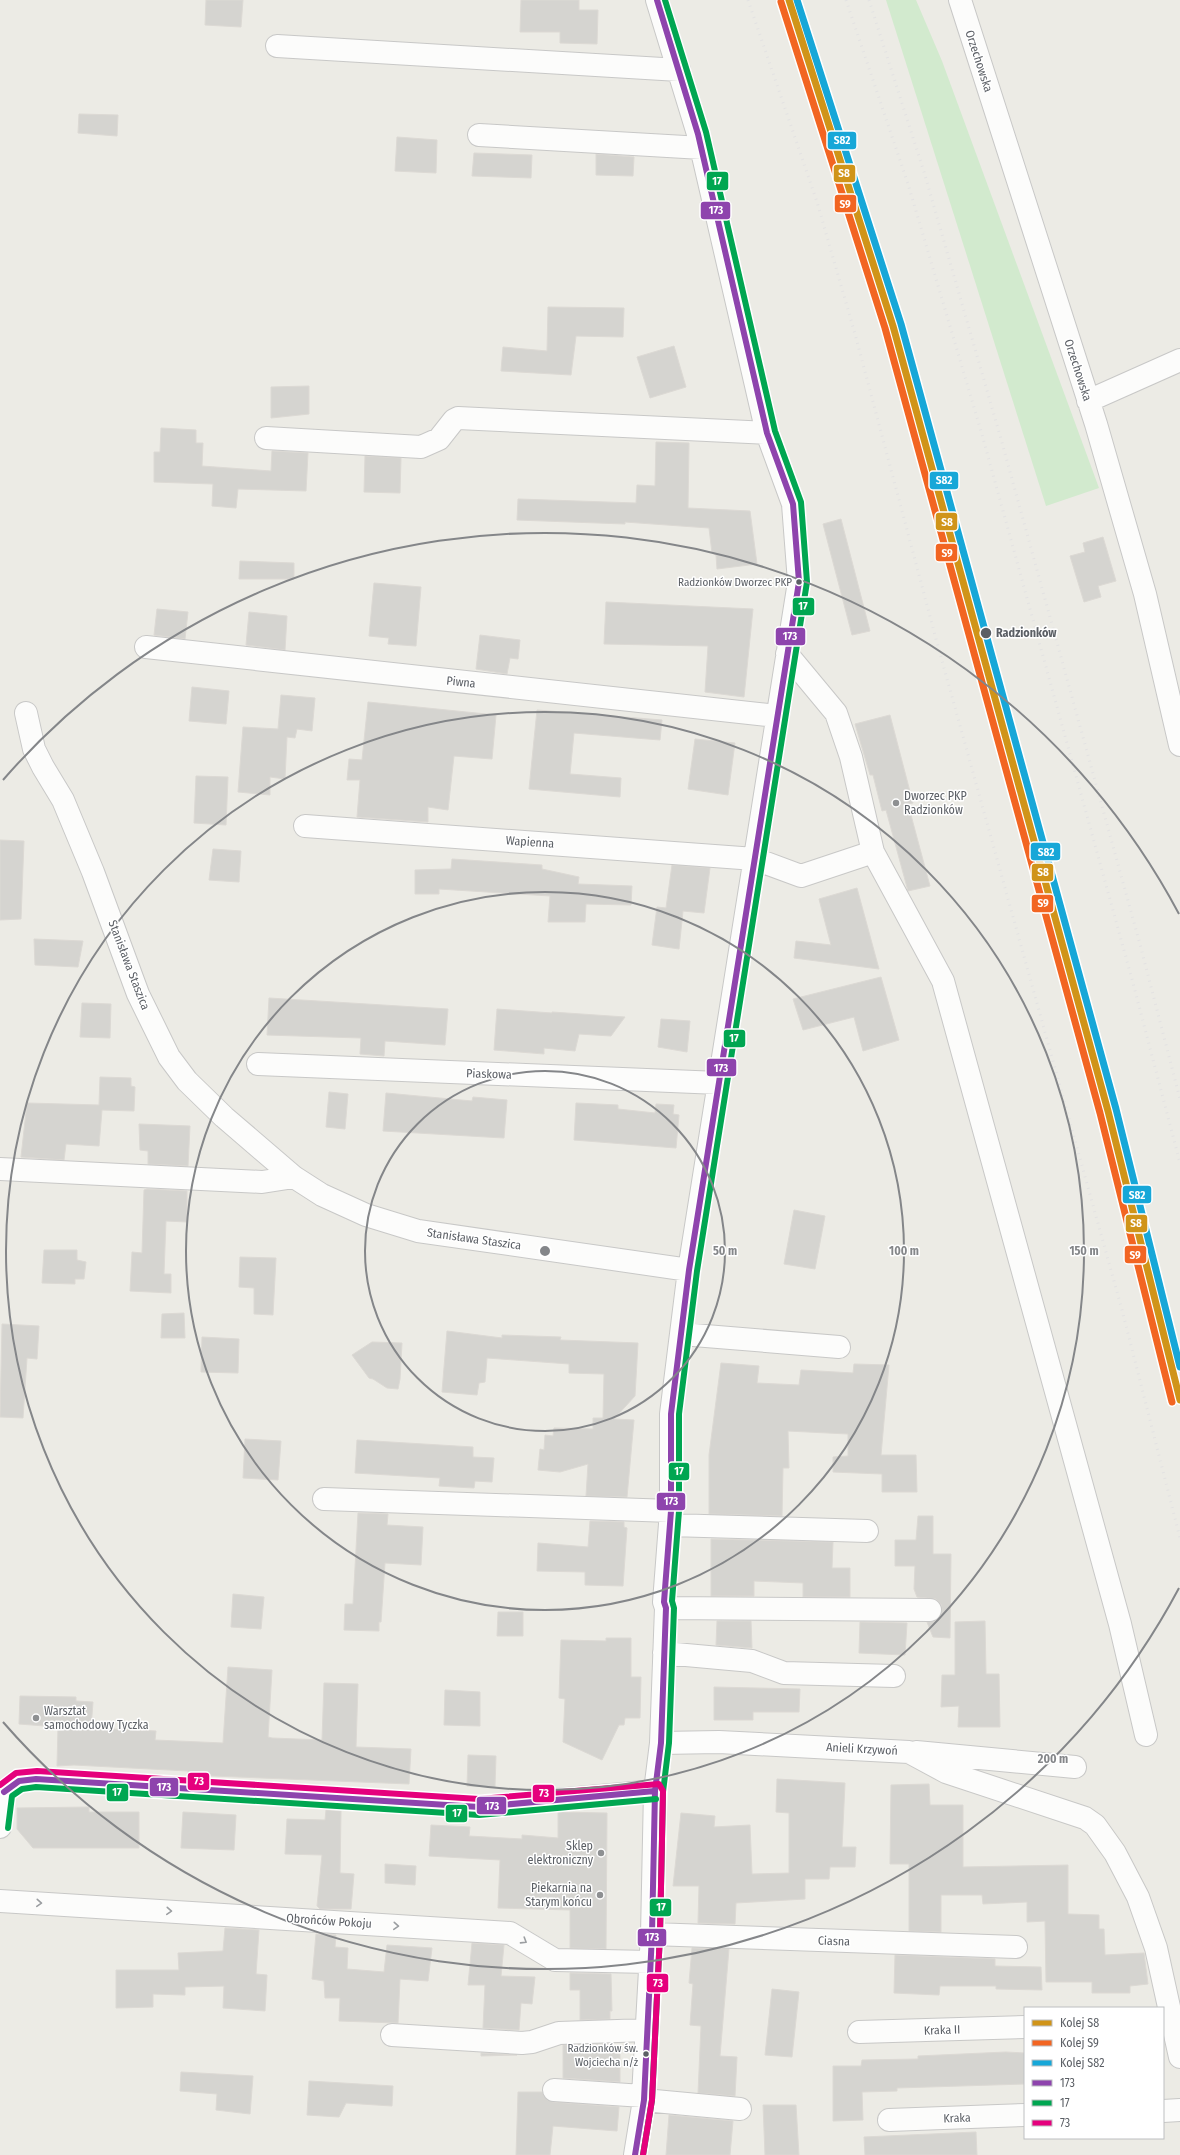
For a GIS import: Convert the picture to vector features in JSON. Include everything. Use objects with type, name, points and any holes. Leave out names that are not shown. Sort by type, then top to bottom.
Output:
[{"type":"street","points":[[635,2155],[644,2098],[652,1934],[654,1791],[661,1743],[666,1608],[664,1602],[670,1518],[671,1414],[689,1270],[799,582],[793,504],[767,433],[702,148],[657,0]]},
{"type":"street","name":"Orzechowska","points":[[960,0],[1088,401],[1145,594],[1180,745]]},
{"type":"street","points":[[277,46],[679,70]]},
{"type":"street","points":[[480,136],[702,148]]},
{"type":"street","points":[[1088,401],[1180,360]]},
{"type":"street","points":[[266,438],[421,447],[439,439],[454,420],[458,418],[767,433]]},
{"type":"street","name":"Piwna","points":[[146,647],[777,716]]},
{"type":"street","points":[[788,654],[836,713],[851,757],[873,852],[943,981],[1120,1624],[1146,1735]]},
{"type":"street","name":"Stanisława Staszica","points":[[26,713],[34,749],[65,805],[93,872],[138,994],[169,1057],[187,1080],[224,1117],[294,1177],[322,1195],[366,1215],[418,1231],[689,1270]]},
{"type":"street","name":"Wapienna","points":[[305,826],[755,859],[800,876],[873,852]]},
{"type":"street","name":"Piaskowa","points":[[258,1064],[719,1083]]},
{"type":"street","points":[[0,1169],[262,1182],[294,1177]]},
{"type":"street","points":[[681,1334],[839,1348]]},
{"type":"street","points":[[324,1499],[670,1518],[867,1531]]},
{"type":"street","points":[[666,1608],[930,1610]]},
{"type":"street","points":[[664,1653],[752,1661],[784,1674],[894,1676]]},
{"type":"street","name":"Anieli Krzywoń","points":[[661,1743],[719,1742],[909,1752],[946,1772],[1052,1809],[1085,1818],[1095,1825],[1126,1873],[1138,1897],[1156,1948],[1167,2023],[1180,2057]]},
{"type":"street","points":[[909,1752],[1075,1766]]},
{"type":"street","points":[[0,1827],[2,1799],[19,1781],[36,1779],[479,1807],[654,1791]]},
{"type":"street","name":"Obrońców Pokoju","points":[[0,1901],[510,1933],[555,1960],[650,1962]]},
{"type":"street","name":"Ciasna","points":[[652,1934],[1016,1947]]},
{"type":"street","name":"Kraka II","points":[[859,2032],[1024,2028]]},
{"type":"street","points":[[392,2034],[522,2044],[559,2033],[647,2030]]},
{"type":"street","points":[[554,2090],[740,2109]]},
{"type":"street","points":[[1164,2111],[1180,2110]]},
{"type":"street","name":"Kraka","points":[[889,2120],[1024,2115]]},
{"type":"green space","points":[[886,0],[916,0],[942,61],[1099,488],[1046,506]]},
{"type":"building","points":[[206,0],[243,0],[241,27],[205,25]]},
{"type":"building","points":[[521,0],[579,0],[579,10],[598,10],[597,44],[560,43],[560,32],[520,32]]},
{"type":"building","points":[[79,114],[118,115],[117,136],[78,133]]},
{"type":"building","points":[[397,137],[437,140],[436,173],[395,171]]},
{"type":"building","points":[[474,153],[532,155],[531,178],[472,176]]},
{"type":"building","points":[[596,154],[634,157],[633,176],[596,175]]},
{"type":"building","points":[[548,307],[624,308],[623,337],[576,336],[571,375],[501,371],[503,347],[547,351]]},
{"type":"building","points":[[674,346],[686,387],[650,398],[637,357]]},
{"type":"building","points":[[309,386],[309,414],[271,418],[271,387]]},
{"type":"building","points":[[161,428],[196,430],[196,443],[203,443],[202,466],[271,471],[272,451],[308,453],[306,491],[238,489],[236,508],[212,506],[213,484],[154,482],[154,452],[160,452]]},
{"type":"building","points":[[656,442],[689,443],[688,508],[750,511],[757,564],[717,569],[716,555],[712,553],[709,528],[625,522],[625,524],[517,520],[518,499],[636,503],[637,485],[655,486]]},
{"type":"building","points":[[365,456],[401,458],[400,493],[364,492]]},
{"type":"building","points":[[841,519],[870,631],[852,635],[823,524]]},
{"type":"building","points":[[1103,537],[1116,581],[1098,586],[1101,597],[1084,602],[1070,556],[1085,552],[1083,543]]},
{"type":"building","points":[[240,561],[294,563],[294,579],[239,579]]},
{"type":"building","points":[[374,583],[421,587],[416,646],[388,644],[389,638],[369,636]]},
{"type":"building","points":[[606,602],[753,609],[744,697],[705,692],[708,646],[604,644]]},
{"type":"building","points":[[157,609],[188,612],[185,639],[154,635]]},
{"type":"building","points":[[249,612],[287,616],[285,650],[246,645]]},
{"type":"building","points":[[480,635],[520,640],[518,659],[510,658],[507,674],[476,669]]},
{"type":"building","points":[[192,687],[229,691],[226,724],[189,721]]},
{"type":"building","points":[[281,695],[315,698],[312,731],[297,729],[295,738],[287,737],[285,779],[270,777],[270,795],[238,792],[243,727],[278,729]]},
{"type":"building","points":[[368,702],[496,715],[492,759],[454,756],[448,810],[428,807],[428,822],[357,817],[360,780],[347,780],[349,759],[362,760]]},
{"type":"building","points":[[537,710],[662,720],[660,740],[574,733],[570,774],[621,778],[620,797],[529,789]]},
{"type":"building","name":"Dworzec PKP Radzionków","points":[[890,715],[913,803],[908,804],[930,886],[908,891],[886,810],[882,811],[873,775],[870,775],[855,724]]},
{"type":"building","points":[[695,739],[735,743],[728,795],[688,789]]},
{"type":"building","points":[[196,776],[228,777],[226,825],[194,823]]},
{"type":"building","points":[[0,840],[24,841],[21,919],[0,920]]},
{"type":"building","points":[[213,849],[241,851],[239,882],[209,880]]},
{"type":"building","points":[[452,859],[542,865],[542,869],[579,877],[578,884],[632,886],[631,905],[586,904],[585,922],[548,922],[550,896],[439,889],[439,894],[415,894],[415,870],[451,869]]},
{"type":"building","points":[[672,865],[710,868],[704,913],[683,911],[679,949],[652,945],[657,907],[666,908]]},
{"type":"building","points":[[857,888],[879,969],[794,958],[796,941],[831,945],[819,899]]},
{"type":"building","points":[[34,939],[83,941],[78,967],[35,965]]},
{"type":"building","points":[[881,977],[899,1040],[863,1051],[854,1017],[803,1030],[793,999]]},
{"type":"building","points":[[269,998],[448,1009],[445,1045],[385,1041],[384,1056],[360,1054],[361,1038],[267,1035]]},
{"type":"building","points":[[82,1003],[111,1004],[110,1038],[80,1037]]},
{"type":"building","points":[[497,1009],[625,1017],[611,1036],[579,1034],[575,1051],[544,1048],[544,1054],[494,1050]]},
{"type":"building","points":[[661,1019],[690,1021],[687,1052],[658,1047]]},
{"type":"building","points":[[100,1077],[131,1078],[131,1086],[135,1087],[134,1111],[102,1110],[99,1146],[66,1144],[64,1160],[21,1157],[27,1103],[99,1105]]},
{"type":"building","points":[[329,1092],[348,1094],[345,1129],[326,1127]]},
{"type":"building","points":[[386,1093],[472,1101],[473,1097],[507,1100],[504,1138],[383,1131]]},
{"type":"building","points":[[576,1103],[618,1105],[618,1109],[655,1113],[656,1104],[674,1105],[673,1114],[679,1115],[676,1148],[574,1140]]},
{"type":"building","points":[[139,1124],[190,1126],[188,1166],[148,1164],[148,1151],[140,1150]]},
{"type":"building","points":[[144,1190],[187,1191],[187,1222],[166,1221],[164,1274],[171,1274],[171,1293],[130,1291],[132,1252],[142,1253]]},
{"type":"building","points":[[794,1210],[825,1216],[815,1269],[784,1264]]},
{"type":"building","points":[[44,1250],[77,1250],[77,1260],[86,1262],[84,1279],[75,1279],[75,1284],[42,1283]]},
{"type":"building","points":[[240,1257],[276,1258],[273,1315],[254,1314],[254,1288],[239,1287]]},
{"type":"building","points":[[184,1313],[185,1338],[161,1338],[162,1314]]},
{"type":"building","points":[[2,1324],[39,1326],[37,1359],[27,1358],[23,1418],[0,1417]]},
{"type":"building","points":[[447,1331],[502,1338],[502,1335],[561,1337],[560,1340],[638,1343],[635,1396],[614,1419],[634,1420],[627,1497],[586,1496],[588,1464],[560,1472],[538,1470],[540,1449],[544,1450],[545,1435],[553,1436],[554,1428],[593,1429],[593,1418],[603,1418],[604,1374],[569,1373],[569,1364],[487,1358],[485,1382],[479,1383],[477,1395],[442,1392]]},
{"type":"building","points":[[202,1337],[239,1339],[238,1373],[201,1372]]},
{"type":"building","points":[[372,1342],[402,1343],[398,1389],[387,1388],[369,1378],[352,1355]]},
{"type":"building","points":[[721,1363],[759,1366],[757,1383],[799,1385],[801,1370],[853,1373],[854,1364],[889,1365],[881,1455],[916,1455],[917,1492],[882,1492],[882,1474],[833,1472],[833,1457],[848,1456],[848,1434],[788,1431],[789,1468],[783,1468],[782,1516],[709,1514],[709,1455]]},
{"type":"building","points":[[245,1439],[281,1441],[278,1480],[243,1478]]},
{"type":"building","points":[[357,1440],[473,1447],[473,1457],[494,1458],[492,1482],[475,1481],[474,1488],[439,1486],[440,1478],[355,1473]]},
{"type":"building","points":[[358,1513],[388,1514],[387,1525],[423,1527],[421,1565],[385,1563],[381,1622],[379,1622],[379,1631],[344,1630],[345,1604],[353,1604]]},
{"type":"building","points":[[918,1516],[933,1516],[933,1554],[951,1554],[950,1638],[933,1637],[927,1622],[936,1621],[941,1616],[941,1604],[936,1599],[917,1597],[914,1589],[915,1566],[895,1566],[895,1540],[916,1540]]},
{"type":"building","points":[[590,1521],[624,1522],[624,1527],[627,1528],[623,1586],[585,1585],[585,1572],[537,1571],[538,1543],[588,1547]]},
{"type":"building","points":[[711,1539],[833,1542],[832,1568],[850,1568],[850,1597],[803,1597],[803,1583],[754,1581],[754,1596],[711,1596]]},
{"type":"building","points":[[233,1594],[264,1597],[261,1629],[231,1627]]},
{"type":"building","points":[[498,1612],[523,1612],[523,1636],[497,1636]]},
{"type":"building","points":[[717,1621],[751,1621],[752,1648],[716,1645]]},
{"type":"building","points":[[985,1621],[986,1674],[999,1674],[1000,1727],[958,1727],[959,1706],[941,1707],[942,1675],[955,1675],[955,1622]]},
{"type":"building","points":[[860,1622],[907,1623],[905,1655],[859,1653]]},
{"type":"building","points":[[606,1638],[631,1638],[631,1677],[641,1677],[640,1718],[625,1718],[624,1725],[619,1725],[602,1760],[563,1742],[565,1699],[559,1698],[561,1640],[606,1641]]},
{"type":"building","points":[[228,1667],[272,1670],[268,1737],[272,1738],[322,1740],[324,1683],[358,1684],[356,1747],[411,1749],[409,1784],[188,1775],[188,1771],[74,1765],[57,1766],[58,1727],[19,1724],[20,1696],[76,1697],[76,1701],[93,1702],[91,1728],[156,1731],[155,1740],[223,1743]]},
{"type":"building","points":[[714,1687],[800,1689],[799,1712],[753,1712],[753,1720],[714,1720]]},
{"type":"building","points":[[445,1690],[480,1692],[480,1726],[444,1725]]},
{"type":"building","points":[[468,1755],[496,1756],[495,1787],[467,1786]]},
{"type":"building","points":[[777,1779],[845,1783],[842,1847],[856,1847],[855,1867],[830,1867],[829,1879],[805,1879],[805,1899],[736,1903],[735,1924],[698,1923],[699,1886],[673,1886],[681,1813],[715,1816],[714,1827],[750,1825],[752,1874],[789,1873],[789,1813],[776,1812]]},
{"type":"building","points":[[929,1784],[930,1805],[963,1805],[963,1867],[1068,1865],[1068,1914],[1099,1915],[1099,1929],[1104,1929],[1105,1955],[1144,1953],[1148,1984],[1130,1986],[1130,1993],[1092,1993],[1092,1982],[1046,1982],[1045,1921],[1027,1922],[1027,1902],[983,1904],[982,1895],[941,1895],[941,1932],[909,1931],[909,1864],[890,1864],[891,1785]]},
{"type":"building","points":[[89,1807],[89,1812],[139,1812],[139,1848],[33,1848],[17,1829],[17,1808]]},
{"type":"building","points":[[326,1810],[341,1811],[340,1873],[354,1874],[351,1909],[320,1909],[317,1906],[322,1855],[285,1854],[287,1819],[325,1820]]},
{"type":"building","points":[[183,1812],[236,1815],[234,1850],[181,1848]]},
{"type":"building","points":[[558,1812],[607,1813],[606,1949],[570,1948],[570,1910],[498,1908],[500,1860],[429,1856],[431,1825],[470,1827],[469,1836],[522,1839],[522,1835],[558,1838]]},
{"type":"building","points":[[385,1864],[416,1866],[415,1885],[385,1883]]},
{"type":"building","points":[[225,1928],[259,1930],[256,1974],[267,1975],[265,2011],[223,2008],[224,1986],[185,1987],[185,1995],[153,1994],[153,2007],[116,2008],[116,1970],[179,1970],[178,1953],[223,1951]]},
{"type":"building","points":[[316,1934],[336,1935],[335,1947],[348,1948],[347,1969],[384,1972],[387,1945],[432,1948],[428,1981],[400,1979],[398,2023],[339,2021],[340,1998],[325,1998],[324,1981],[312,1979]]},
{"type":"building","points":[[472,1943],[504,1945],[501,1976],[535,1977],[532,2004],[521,2003],[519,2030],[483,2028],[485,1985],[468,1985]]},
{"type":"building","points":[[692,1948],[729,1949],[720,2056],[737,2057],[735,2096],[698,2093],[701,2026],[690,2025],[693,1984],[689,1983]]},
{"type":"building","points":[[895,1955],[995,1959],[995,1966],[1041,1967],[1042,1990],[996,1989],[996,1986],[940,1986],[939,1995],[894,1993]]},
{"type":"building","points":[[570,1973],[611,1974],[612,2011],[610,2011],[610,2019],[580,2020],[580,1990],[570,1990]]},
{"type":"building","points":[[772,1989],[799,1992],[792,2057],[765,2055]]},
{"type":"building","points":[[610,2044],[610,2052],[620,2054],[620,2082],[563,2078],[563,2045]]},
{"type":"building","points":[[1006,2052],[1024,2053],[1024,2084],[897,2088],[897,2091],[862,2092],[863,2120],[833,2121],[833,2066],[861,2066],[862,2060],[918,2059],[918,2056]]},
{"type":"building","points":[[481,2053],[517,2055],[481,2056]]},
{"type":"building","points":[[181,2072],[253,2076],[250,2114],[216,2110],[217,2094],[180,2091]]},
{"type":"building","points":[[309,2081],[393,2086],[392,2106],[346,2103],[339,2117],[307,2115]]},
{"type":"building","points":[[518,2092],[542,2092],[547,2100],[553,2102],[619,2107],[617,2131],[553,2126],[550,2155],[516,2155]]},
{"type":"building","points":[[763,2105],[796,2105],[799,2155],[765,2155]]},
{"type":"building","points":[[669,2115],[733,2121],[730,2155],[666,2155]]},
{"type":"building","points":[[976,2132],[977,2155],[865,2155],[864,2137]]},
{"type":"railway","points":[[748,0],[817,202],[855,334],[936,639],[1122,1310],[1180,1538]]},
{"type":"railway","points":[[846,0],[908,184],[981,431],[1133,983],[1180,1163]]},
{"type":"railway","points":[[869,0],[924,172],[1001,439],[1141,948],[1180,1099]]},
{"type":"rail line","name":"S8","points":[[789,0],[893,326],[1108,1111],[1180,1400]]},
{"type":"rail line","name":"S82","points":[[797,0],[901,324],[1116,1109],[1180,1367]]},
{"type":"rail line","name":"S9","points":[[781,2],[885,328],[1100,1113],[1172,1402]]},
{"type":"transit line","name":"173","points":[[635,2155],[644,2100],[652,1934],[655,1791],[661,1743],[666,1608],[664,1602],[671,1511],[671,1414],[689,1270],[799,582],[793,504],[767,433],[698,134],[657,0]]},
{"type":"transit line","name":"17","points":[[643,2155],[652,2100],[660,1934],[663,1792],[669,1743],[674,1608],[672,1601],[679,1511],[679,1414],[697,1271],[807,582],[801,502],[775,431],[706,132],[665,0]]},
{"type":"transit line","name":"73","points":[[0,1785],[16,1773],[37,1771],[479,1799],[659,1784],[663,1791],[660,1934],[652,2100],[643,2155]]},
{"type":"transit line","name":"173","points":[[4,1792],[19,1781],[36,1779],[479,1807],[655,1791]]},
{"type":"transit line","name":"17","points":[[8,1828],[12,1796],[22,1789],[36,1787],[479,1815],[656,1799]]},
{"type":"place","name":"Radzionków Dworzec PKP","points":[[799,582]]},
{"type":"place","name":"Radzionków","points":[[986,633]]},
{"type":"place","name":"Dworzec PKP Radzionków","points":[[896,803]]},
{"type":"place","name":"Warsztat samochodowy Tyczka","points":[[36,1718]]},
{"type":"place","name":"Sklep elektroniczny","points":[[601,1853]]},
{"type":"place","name":"Piekarnia na Starym końcu","points":[[600,1895]]},
{"type":"place","name":"Radzionków św. Wojciecha n/ż","points":[[646,2054]]}]
